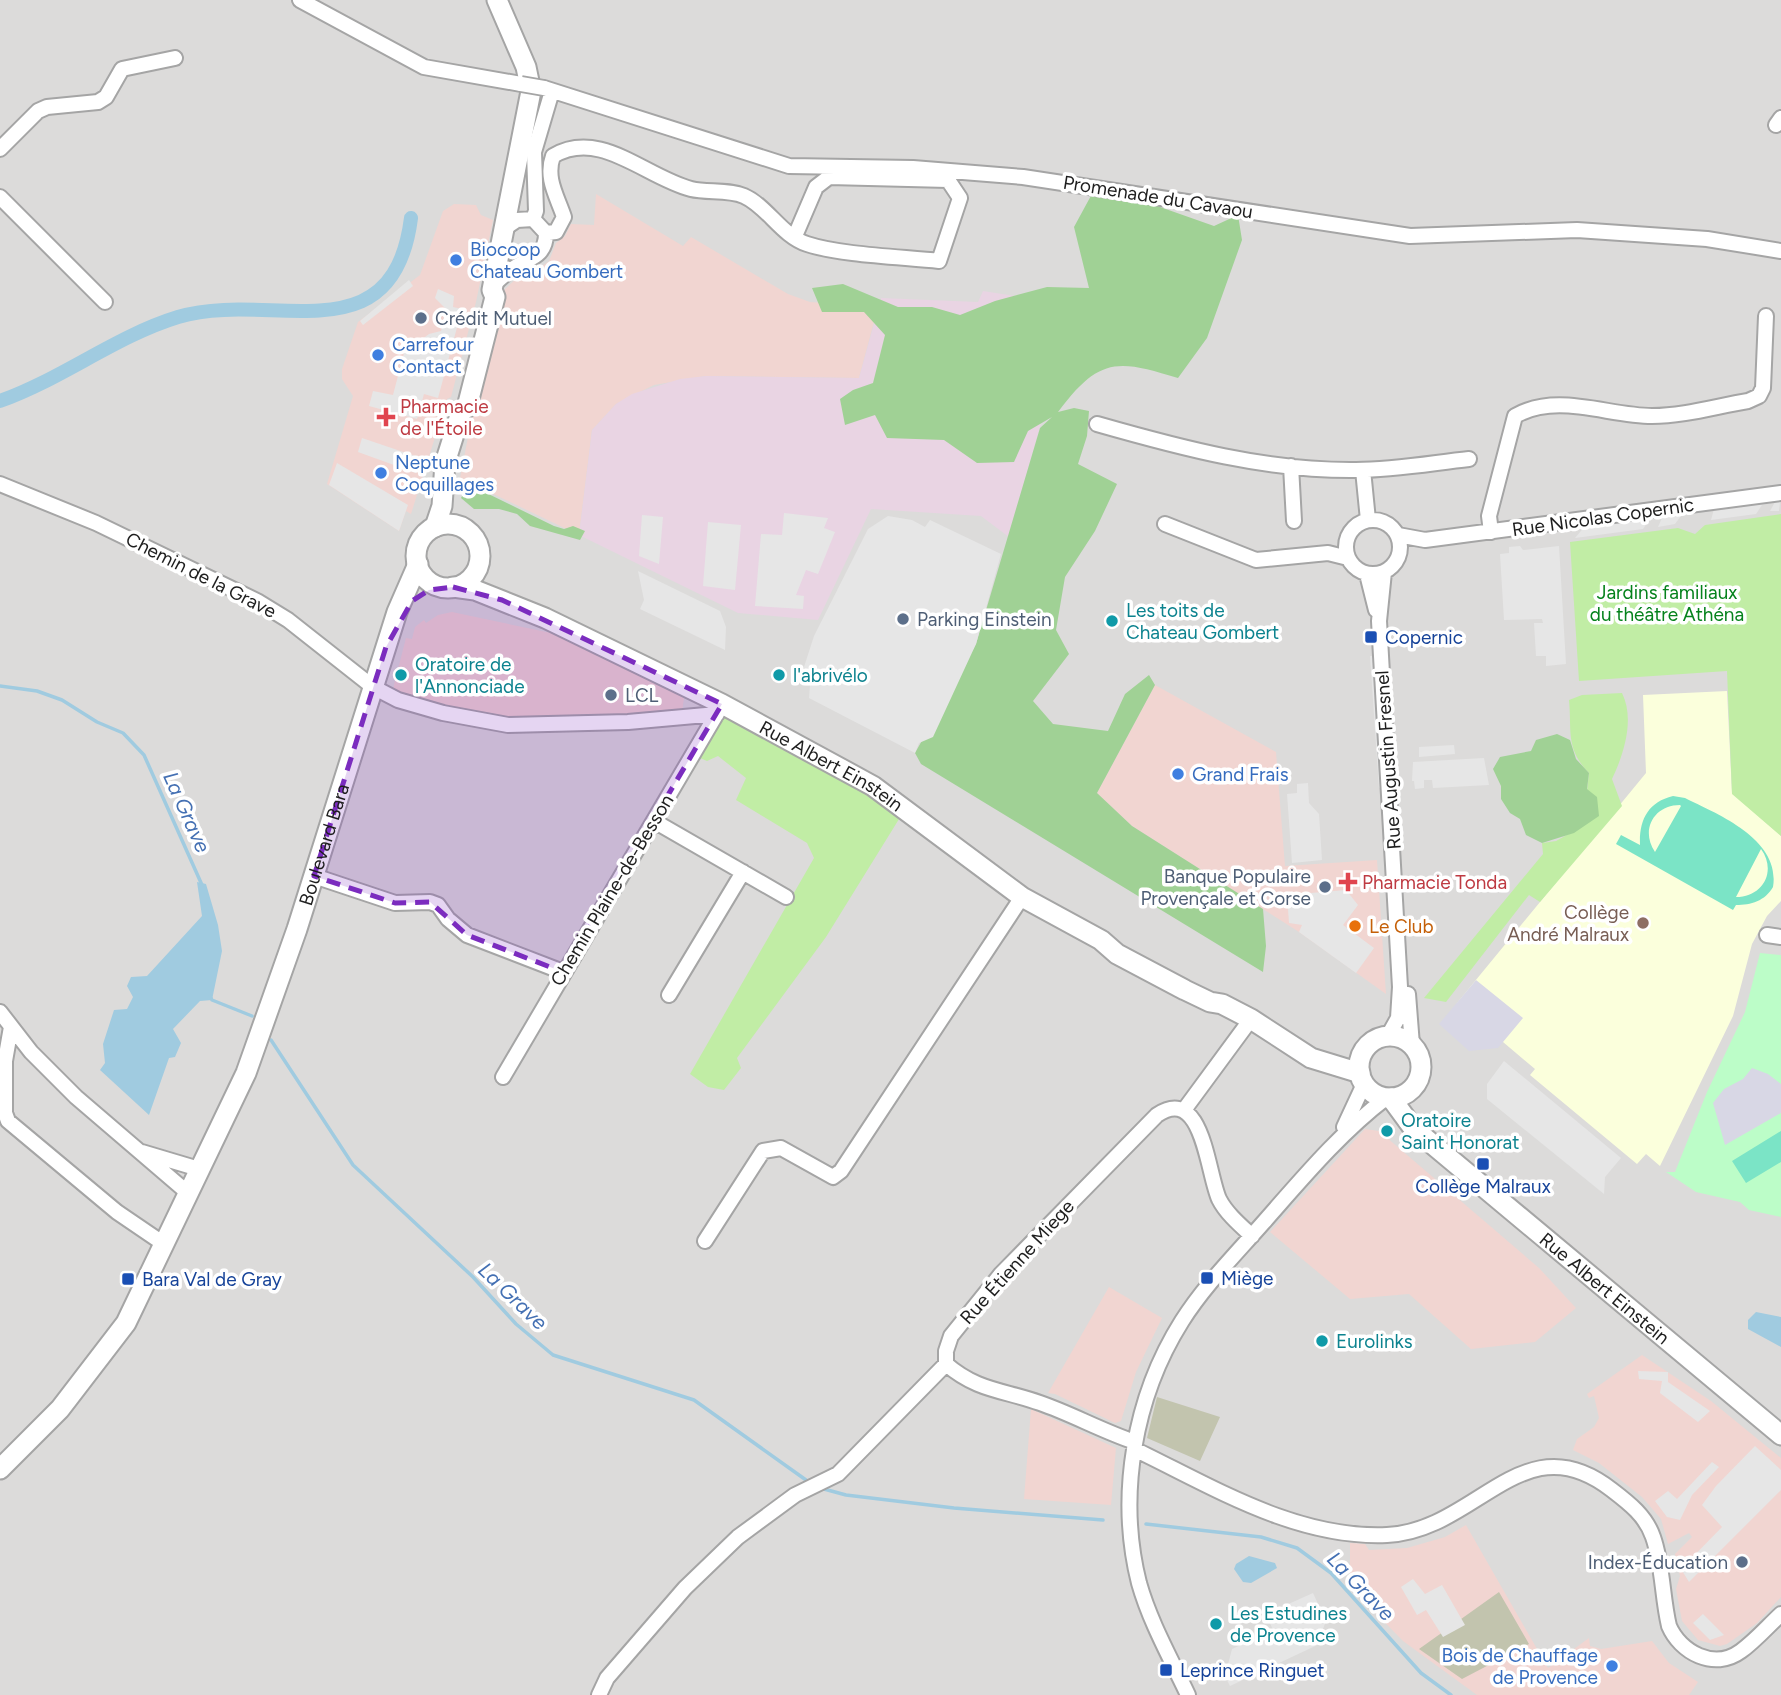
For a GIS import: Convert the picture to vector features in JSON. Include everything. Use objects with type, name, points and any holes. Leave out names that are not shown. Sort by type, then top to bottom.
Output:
[{"type":"street","name":"Promenade du Cavaou","points":[[300,0],[424,67],[537,89],[789,166],[913,168],[1023,177],[1410,236],[1577,230],[1707,239],[1781,251]]},
{"type":"street","points":[[497,0],[537,89],[534,152],[536,211],[533,219]]},
{"type":"street","points":[[0,149],[38,111],[47,107],[98,102],[106,97],[122,69],[175,58]]},
{"type":"street","points":[[435,527],[442,506],[445,463],[461,412],[467,407],[495,297],[493,287],[537,89]]},
{"type":"street","points":[[545,233],[556,232],[564,216],[550,180],[549,167],[553,156],[574,146],[585,145],[598,148],[688,188],[744,196],[805,244],[829,248],[939,261],[960,198],[948,180],[829,177],[816,187],[795,236]]},
{"type":"street","points":[[0,197],[105,302]]},
{"type":"street","points":[[505,228],[516,220],[533,219]]},
{"type":"street","points":[[493,287],[513,268],[534,260],[546,244],[545,233],[533,219]]},
{"type":"street","points":[[1491,532],[1489,516],[1515,416],[1530,410],[1573,406],[1657,416],[1748,401],[1759,396],[1763,388],[1766,316]]},
{"type":"street","points":[[1097,424],[1217,456],[1291,466],[1363,470],[1469,459]]},
{"type":"street","points":[[445,463],[463,527],[477,542],[478,566],[464,583],[447,587],[431,582],[418,564],[421,539],[435,527],[444,524],[463,527]]},
{"type":"street","points":[[1291,466],[1294,521]]},
{"type":"street","points":[[1363,470],[1368,520]]},
{"type":"street","name":"Chemin de la Grave","points":[[0,484],[96,523],[257,601],[288,620],[373,687],[398,700],[443,713],[508,725],[628,722],[720,709]]},
{"type":"street","name":"Rue Nicolas Copernic","points":[[1398,535],[1425,540],[1781,493]]},
{"type":"street","points":[[1165,524],[1255,560],[1328,553],[1348,558],[1358,570],[1367,574],[1384,572],[1391,568],[1400,554],[1398,535],[1386,523],[1368,520],[1353,529],[1347,542],[1348,558]]},
{"type":"street","name":"Rue Nicolas Copernic","points":[[1400,554],[1425,540]]},
{"type":"street","points":[[1328,553],[1347,542]]},
{"type":"street","name":"Boulevard Bara","points":[[0,1469],[60,1409],[126,1323],[159,1240],[194,1167],[246,1073],[314,876],[397,612],[418,564]]},
{"type":"street","name":"Rue Albert Einstein","points":[[478,566],[491,582],[545,618]]},
{"type":"street","name":"Rue Augustin Fresnel","points":[[1384,572],[1379,621],[1398,899],[1402,916],[1412,1045]]},
{"type":"street","name":"Rue Augustin Fresnel","points":[[1367,574],[1379,621]]},
{"type":"street","name":"Boulevard Bara","points":[[386,647],[412,601],[420,594],[447,587]]},
{"type":"street","name":"Rue Albert Einstein","points":[[447,587],[475,590],[545,618],[873,786],[1022,897],[1101,940],[1124,945],[1214,994],[1222,1004],[1270,1030],[1281,1041],[1311,1058],[1362,1079]]},
{"type":"street","name":"Chemin Plaine-de-Besson","points":[[503,1077],[720,709]]},
{"type":"street","points":[[654,821],[786,897]]},
{"type":"street","points":[[669,995],[743,872]]},
{"type":"street","points":[[314,876],[395,903],[430,902],[438,905],[448,919],[467,934],[563,972]]},
{"type":"street","points":[[705,1241],[763,1151],[781,1148],[833,1177],[841,1171],[1022,897]]},
{"type":"street","name":"Rue Augustin Fresnel","points":[[1388,1036],[1399,1013],[1395,918],[1398,899]]},
{"type":"street","points":[[0,1012],[31,1052],[76,1097],[183,1190]]},
{"type":"street","points":[[1251,1019],[1184,1110],[1199,1131],[1221,1202],[1252,1236]]},
{"type":"street","points":[[11,1027],[5,1060],[5,1113],[8,1122],[117,1212],[159,1240]]},
{"type":"street","name":"Rue Albert Einstein","points":[[1270,1030],[1283,1033],[1326,1055],[1362,1053]]},
{"type":"street","points":[[1188,1695],[1139,1582],[1132,1546],[1130,1506],[1135,1446],[1152,1384],[1182,1321],[1252,1236],[1366,1113],[1396,1096],[1421,1069],[1419,1057],[1412,1045],[1388,1036],[1376,1039],[1362,1053],[1362,1079],[1356,1107],[1331,1149]]},
{"type":"street","points":[[1362,1079],[1373,1093],[1396,1096]]},
{"type":"street","name":"Rue Albert Einstein","points":[[1396,1096],[1412,1128],[1781,1435]]},
{"type":"street","name":"Rue Étienne Miege","points":[[599,1695],[607,1678],[685,1588],[738,1537],[795,1496],[838,1474],[946,1364],[946,1351],[951,1336],[1001,1274],[1157,1115],[1169,1107],[1184,1110]]},
{"type":"street","points":[[137,1151],[194,1167]]},
{"type":"street","points":[[946,1364],[981,1387],[1037,1401],[1135,1446],[1280,1519],[1373,1534],[1410,1532],[1433,1525],[1517,1475],[1535,1468],[1576,1468],[1595,1476],[1643,1517],[1654,1539],[1669,1626],[1687,1651],[1702,1658],[1739,1653],[1781,1614]]},
{"type":"highlighted area","points":[[453,587],[502,600],[722,704],[563,972],[467,935],[430,902],[395,903],[314,876],[386,647],[412,601],[429,590]]},
{"type":"shaded area","points":[[0,0],[1781,0],[1781,1695],[0,1695]]},
{"type":"shaded area","points":[[596,194],[683,246],[691,237],[788,294],[810,302],[878,307],[859,378],[706,376],[654,385],[616,404],[592,430],[579,535],[460,478],[504,290],[517,278],[537,270],[549,261],[556,243],[565,236],[571,224],[594,225]]},
{"type":"shaded area","points":[[454,204],[476,205],[481,215],[493,220],[476,302],[451,397],[447,399],[411,514],[406,511],[399,531],[327,484],[353,396],[342,379],[342,369],[358,322],[420,275],[443,211]]},
{"type":"shaded area","points":[[409,280],[413,286],[363,325],[360,321]]},
{"type":"shaded area","points":[[438,289],[454,296],[453,307],[462,309],[438,398],[424,394],[417,419],[369,406],[373,391],[393,395],[404,353],[429,334],[441,331],[446,309],[435,298]]},
{"type":"shaded area","points":[[983,291],[1074,305],[1009,537],[981,516],[871,509],[818,620],[738,613],[579,535],[592,430],[616,404],[632,394],[680,379],[706,376],[859,378],[881,298],[978,302]]},
{"type":"shaded area","points":[[362,438],[421,458],[416,473],[358,452]]},
{"type":"shaded area","points":[[337,463],[408,505],[399,531],[329,485]]},
{"type":"shaded area","points":[[1781,493],[1779,511],[1770,511],[1775,502],[1762,505],[1756,514],[1711,520],[1716,502]]},
{"type":"shaded area","points":[[1689,505],[1675,524],[1658,527],[1662,518],[1649,520],[1643,529],[1575,538],[1591,519]]},
{"type":"shaded area","points":[[784,513],[828,518],[824,528],[835,532],[818,574],[806,570],[796,595],[804,596],[803,609],[755,606],[761,534],[782,535]]},
{"type":"shaded area","points":[[642,515],[663,517],[659,564],[639,556]]},
{"type":"shaded area","name":"Parking Einstein","points":[[888,516],[912,520],[925,527],[930,520],[1001,554],[976,644],[933,737],[919,743],[915,753],[809,698],[810,685],[804,667],[814,636],[868,529]]},
{"type":"shaded area","points":[[708,522],[741,525],[735,590],[703,586]]},
{"type":"shaded area","points":[[1520,546],[1523,550],[1559,546],[1566,664],[1546,666],[1546,656],[1536,656],[1534,623],[1543,623],[1542,619],[1504,620],[1500,554],[1509,553],[1509,547]]},
{"type":"shaded area","points":[[638,571],[720,611],[726,627],[725,650],[640,609],[644,600]]},
{"type":"shaded area","points":[[452,612],[551,633],[676,692],[684,698],[682,712],[669,715],[522,721],[410,700],[393,690],[395,680],[404,681],[406,672],[398,669],[406,638],[412,639],[415,627],[424,620],[426,623],[438,615]]},
{"type":"shaded area","points":[[1370,656],[1374,656],[1383,788],[1379,788]]},
{"type":"shaded area","points":[[1155,685],[1276,752],[1285,866],[1377,860],[1386,994],[1299,932],[1132,826],[1097,793]]},
{"type":"shaded area","name":"Collège André Malraux","points":[[1727,691],[1732,793],[1781,836],[1781,901],[1767,916],[1752,944],[1733,1016],[1660,1166],[1646,1154],[1637,1164],[1530,1075],[1535,1069],[1457,1003],[1646,773],[1643,695]]},
{"type":"shaded area","points":[[1454,745],[1455,754],[1419,757],[1419,747]]},
{"type":"shaded area","points":[[1484,758],[1489,785],[1433,788],[1432,780],[1424,780],[1424,788],[1415,789],[1412,781],[1413,762]]},
{"type":"shaded area","points":[[1308,783],[1309,803],[1319,814],[1322,860],[1292,863],[1287,794],[1297,793],[1297,784]]},
{"type":"shaded area","points":[[1346,890],[1358,905],[1343,925],[1374,948],[1356,973],[1299,932],[1302,925],[1289,923],[1287,895]]},
{"type":"shaded area","points":[[1476,980],[1523,1018],[1498,1048],[1469,1051],[1439,1024]]},
{"type":"shaded area","points":[[1504,1061],[1621,1158],[1605,1177],[1604,1194],[1487,1099],[1487,1084]]},
{"type":"shaded area","points":[[1752,1068],[1768,1074],[1781,1084],[1781,1113],[1725,1145],[1713,1103],[1724,1089],[1743,1079]]},
{"type":"shaded area","points":[[1365,1129],[1379,1131],[1539,1268],[1576,1308],[1535,1342],[1471,1349],[1409,1294],[1350,1299],[1270,1232]]},
{"type":"shaded area","points":[[1109,1287],[1162,1318],[1136,1372],[1121,1421],[1115,1423],[1048,1393]]},
{"type":"shaded area","points":[[1642,1355],[1711,1401],[1781,1458],[1781,1597],[1757,1623],[1720,1646],[1698,1640],[1682,1621],[1676,1589],[1680,1576],[1675,1554],[1692,1537],[1689,1533],[1668,1544],[1661,1519],[1642,1497],[1599,1463],[1573,1450],[1577,1439],[1594,1427],[1599,1418],[1594,1396],[1589,1398],[1587,1394]]},
{"type":"shaded area","points":[[1638,1371],[1668,1372],[1668,1382],[1710,1411],[1698,1422],[1660,1393],[1662,1381],[1639,1379]]},
{"type":"shaded area","points":[[1157,1397],[1220,1417],[1200,1461],[1147,1438]]},
{"type":"shaded area","points":[[1031,1409],[1116,1448],[1111,1505],[1024,1499]]},
{"type":"shaded area","points":[[1755,1446],[1781,1470],[1781,1490],[1689,1582],[1681,1569],[1722,1527],[1702,1505],[1716,1486]]},
{"type":"shaded area","points":[[1712,1462],[1719,1467],[1692,1495],[1680,1520],[1667,1517],[1655,1501],[1668,1491],[1677,1499]]},
{"type":"shaded area","points":[[1466,1525],[1548,1668],[1589,1638],[1590,1646],[1601,1649],[1652,1641],[1669,1663],[1698,1682],[1689,1695],[1477,1695],[1403,1641],[1350,1587],[1350,1543],[1365,1544],[1369,1550],[1407,1548],[1445,1537]]},
{"type":"shaded area","points":[[1413,1579],[1425,1594],[1442,1585],[1465,1625],[1443,1637],[1426,1610],[1417,1615],[1401,1587]]},
{"type":"shaded area","points":[[1499,1592],[1529,1644],[1462,1679],[1419,1649]]},
{"type":"shaded area","points":[[1313,1593],[1326,1621],[1323,1629],[1328,1640],[1230,1686],[1225,1676],[1232,1649],[1273,1630],[1266,1614]]},
{"type":"shaded area","points":[[1703,1614],[1724,1635],[1710,1640],[1693,1623]]},
{"type":"green space","points":[[1093,192],[1143,201],[1214,226],[1238,215],[1242,240],[1207,338],[1178,378],[1139,368],[1110,367],[1085,381],[1058,412],[1074,408],[1089,411],[1087,436],[1078,464],[1117,484],[1095,531],[1065,577],[1056,630],[1069,654],[1033,701],[1053,724],[1108,731],[1125,694],[1149,675],[1155,685],[1097,793],[1132,826],[1263,909],[1266,946],[1263,972],[921,764],[915,753],[976,644],[1040,428],[1052,417],[1028,431],[1014,462],[977,463],[944,440],[887,438],[875,415],[845,425],[840,399],[853,390],[873,383],[885,335],[864,312],[822,312],[812,288],[843,284],[898,307],[932,307],[960,315],[995,301],[1047,287],[1089,288],[1074,227]]},
{"type":"green space","points":[[472,486],[554,526],[564,529],[573,526],[585,531],[580,540],[530,526],[517,514],[499,509],[474,509],[461,498],[466,488]]},
{"type":"green space","name":"Jardins familiaux du théâtre Athéna","points":[[1781,514],[1781,836],[1732,794],[1727,671],[1579,681],[1570,542],[1678,528],[1695,534],[1705,525]]},
{"type":"green space","points":[[1622,693],[1628,725],[1624,748],[1612,779],[1622,806],[1540,902],[1529,895],[1446,1002],[1424,998],[1543,854],[1542,843],[1556,841],[1583,826],[1589,773],[1573,747],[1569,700],[1582,695]]},
{"type":"green space","points":[[722,704],[904,811],[826,937],[737,1058],[741,1068],[724,1090],[708,1087],[690,1074],[814,858],[807,843],[736,800],[746,778],[718,756],[707,761],[693,755]]},
{"type":"green space","points":[[1557,734],[1570,740],[1576,759],[1589,773],[1587,789],[1597,797],[1599,816],[1574,833],[1542,843],[1526,835],[1520,819],[1510,813],[1501,799],[1501,786],[1493,769],[1500,757],[1531,751],[1536,740]]},
{"type":"green space","points":[[1673,796],[1685,798],[1744,830],[1767,855],[1773,870],[1773,887],[1770,892],[1757,901],[1736,905],[1733,910],[1616,844],[1621,835],[1640,845],[1643,820],[1651,808]],"holes":[[[1681,806],[1655,852],[1649,835],[1652,820],[1663,809]],[[1761,849],[1768,866],[1765,881],[1754,893],[1736,897]]]},
{"type":"green space","points":[[1760,953],[1781,955],[1781,1217],[1749,1210],[1740,1202],[1696,1192],[1666,1172],[1675,1172],[1707,1092],[1745,1012]]},
{"type":"green space","points":[[1781,1131],[1781,1162],[1746,1183],[1732,1161]]},
{"type":"water","points":[[197,882],[206,884],[218,925],[222,951],[212,1000],[200,1001],[173,1029],[181,1043],[175,1057],[169,1058],[149,1115],[100,1070],[105,1063],[103,1044],[114,1010],[127,1009],[133,997],[127,986],[131,977],[147,976],[202,916]]},
{"type":"water","points":[[1756,1312],[1781,1317],[1781,1347],[1748,1329],[1748,1320]]},
{"type":"water","points":[[1249,1556],[1275,1563],[1277,1568],[1251,1583],[1243,1582],[1234,1569],[1236,1564]]},
{"type":"waterway","points":[[0,401],[23,392],[133,335],[178,317],[214,311],[322,310],[354,304],[380,289],[400,262],[411,218]]},
{"type":"waterway","name":"La Grave","points":[[0,686],[37,691],[62,700],[97,722],[123,733],[144,755],[202,885]]},
{"type":"waterway","name":"La Grave","points":[[210,996],[212,1000],[252,1016]]},
{"type":"waterway","name":"La Grave","points":[[271,1040],[353,1165],[473,1277],[516,1324],[553,1355],[694,1400],[806,1480]]},
{"type":"waterway","name":"La Grave","points":[[824,1489],[846,1495],[954,1508],[1103,1520]]},
{"type":"waterway","name":"La Grave","points":[[1146,1524],[1261,1537],[1297,1548],[1331,1573],[1421,1673],[1451,1695]]},
{"type":"place","name":"Biocoop Chateau Gombert","points":[[456,260]]},
{"type":"place","name":"Crédit Mutuel","points":[[421,318]]},
{"type":"place","name":"Carrefour Contact","points":[[378,355]]},
{"type":"place","name":"Pharmacie de l'Étoile","points":[[386,417]]},
{"type":"place","name":"Neptune Coquillages","points":[[381,473]]},
{"type":"place","name":"Parking Einstein","points":[[903,619]]},
{"type":"place","name":"Les toits de Chateau Gombert","points":[[1112,621]]},
{"type":"place","name":"Copernic","points":[[1371,637]]},
{"type":"place","name":"Oratoire de l'Annonciade","points":[[401,675]]},
{"type":"place","name":"l'abrivélo","points":[[779,675]]},
{"type":"place","name":"LCL","points":[[611,695]]},
{"type":"place","name":"Grand Frais","points":[[1178,774]]},
{"type":"place","name":"Pharmacie Tonda","points":[[1348,882]]},
{"type":"place","name":"Banque Populaire Provençale et Corse","points":[[1325,887]]},
{"type":"place","name":"Collège André Malraux","points":[[1643,923]]},
{"type":"place","name":"Le Club","points":[[1355,926]]},
{"type":"place","name":"Oratoire Saint Honorat","points":[[1387,1131]]},
{"type":"place","name":"Collège Malraux","points":[[1483,1164]]},
{"type":"place","name":"Miège","points":[[1207,1278]]},
{"type":"place","name":"Bara Val de Gray","points":[[128,1279]]},
{"type":"place","name":"Eurolinks","points":[[1322,1341]]},
{"type":"place","name":"Index-Éducation","points":[[1742,1562]]},
{"type":"place","name":"Les Estudines de Provence","points":[[1216,1624]]},
{"type":"place","name":"Bois de Chauffage de Provence","points":[[1612,1666]]},
{"type":"place","name":"Leprince Ringuet","points":[[1166,1670]]}]
